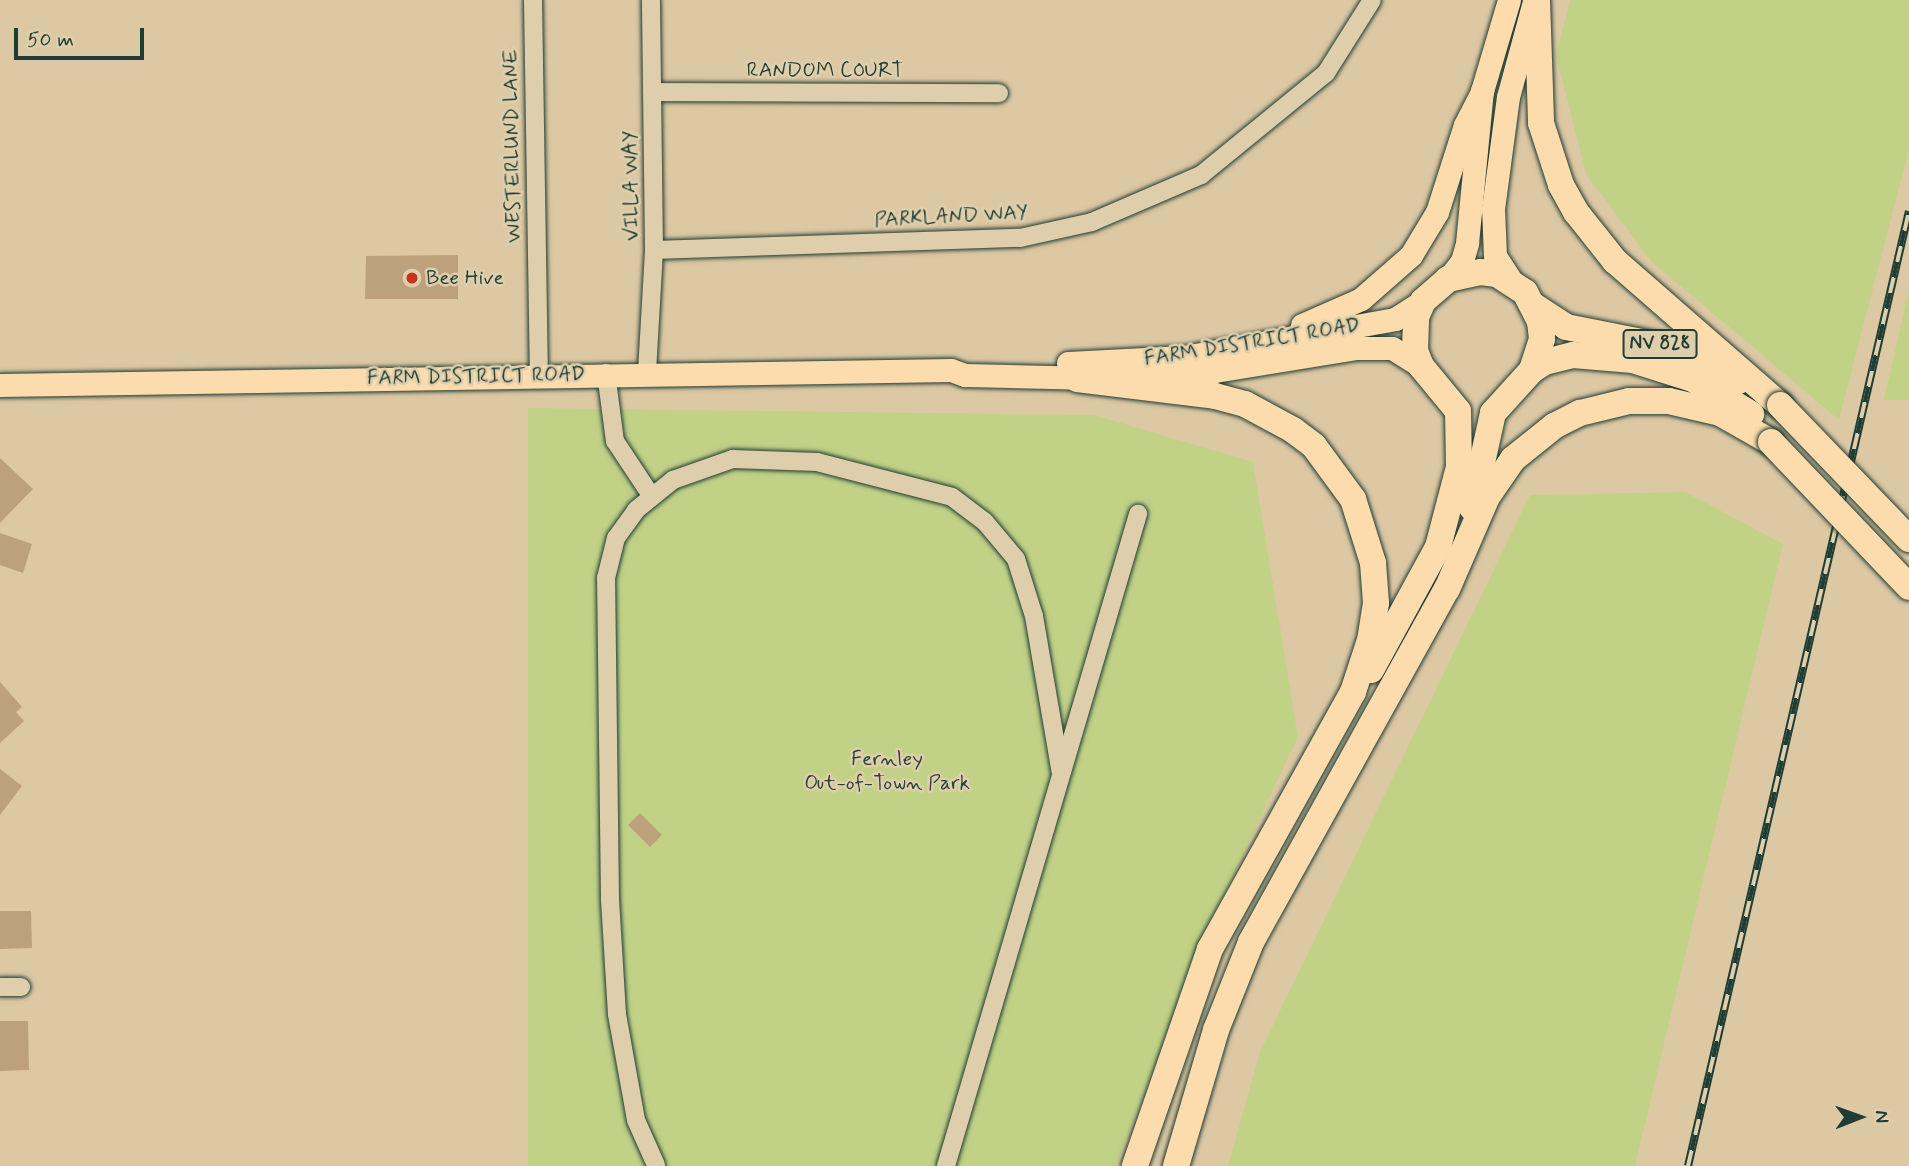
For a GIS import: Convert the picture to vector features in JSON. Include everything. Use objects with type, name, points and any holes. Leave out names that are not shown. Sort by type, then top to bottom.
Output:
[{"type":"highway","points":[[1536,0],[1541,123],[1561,185],[1576,212],[1615,261],[1780,405],[1909,538]]},
{"type":"highway","points":[[1135,1166],[1210,949],[1353,692],[1411,600],[1446,523],[1461,444],[1458,411],[1421,366],[1413,333],[1423,302],[1448,279],[1480,272],[1512,282],[1534,306],[1542,339],[1532,370]]},
{"type":"highway","name":"NV 828","points":[[1534,306],[1566,327],[1647,341],[1685,353],[1780,405]]},
{"type":"highway","points":[[1470,531],[1493,413],[1507,393],[1532,370],[1555,358],[1591,354],[1668,369],[1733,401],[1750,414],[1771,442],[1909,587]]},
{"type":"highway","points":[[1077,379],[1215,396],[1245,404],[1314,446],[1353,499],[1373,563],[1376,603],[1370,640],[1353,692]]},
{"type":"highway","points":[[1443,390],[1475,400],[1507,393]]},
{"type":"highway","points":[[1176,1166],[1216,1030],[1251,942],[1447,589],[1470,531],[1513,459],[1554,426],[1607,404],[1649,400],[1690,404],[1720,413],[1771,442]]},
{"type":"highway","points":[[1146,1166],[1162,1082]]},
{"type":"main road","points":[[1212,352],[1325,317],[1392,276],[1411,255],[1437,212],[1465,125],[1482,91],[1509,0]]},
{"type":"main road","points":[[1512,282],[1494,256],[1495,176],[1508,97],[1536,0]]},
{"type":"main road","points":[[1448,279],[1462,261],[1467,243],[1482,91]]},
{"type":"main road","name":"FARM DISTRICT ROAD","points":[[951,370],[964,363],[1145,361],[1212,352],[1395,319],[1423,302]]},
{"type":"main road","name":"FARM DISTRICT ROAD","points":[[0,384],[647,372],[951,370],[965,375],[1077,379],[1195,373],[1354,348],[1392,348],[1421,366]]},
{"type":"street","name":"WESTERLUND LANE","points":[[533,0],[539,375]]},
{"type":"street","name":"VILLA WAY","points":[[647,372],[654,250],[651,0]]},
{"type":"street","name":"PARKLAND WAY","points":[[654,250],[1020,238],[1092,222],[1201,175],[1326,74],[1371,0]]},
{"type":"street","name":"RANDOM COURT","points":[[652,92],[999,93]]},
{"type":"street","points":[[606,373],[615,441],[652,497]]},
{"type":"street","points":[[656,1165],[636,1120],[617,1014],[610,900],[606,578],[616,538],[652,497],[673,480],[733,459],[817,462],[952,496],[985,522],[1016,559],[1034,616],[1061,774]]},
{"type":"street","points":[[946,1166],[1138,514]]},
{"type":"street","points":[[0,987],[21,987]]},
{"type":"green space","points":[[1570,0],[1909,0],[1909,149],[1839,420],[1651,261],[1586,174],[1556,56]]},
{"type":"green space","points":[[1909,288],[1909,400],[1884,400]]},
{"type":"green space","name":"Fernley Out-of-Town Park","points":[[528,408],[1094,415],[1253,462],[1298,737],[1204,938],[1116,1166],[528,1166]]},
{"type":"green space","points":[[1685,492],[1783,544],[1635,1166],[1228,1166],[1260,1052],[1530,495]]},
{"type":"building","name":"Bee Hive","points":[[458,255],[458,299],[365,299],[366,256]]},
{"type":"building","points":[[0,458],[33,489],[0,523]]},
{"type":"building","points":[[0,533],[32,544],[23,573],[0,565]]},
{"type":"building","points":[[0,682],[22,707],[16,712],[24,721],[0,743]]},
{"type":"building","points":[[0,769],[22,786],[0,815]]},
{"type":"building","points":[[640,813],[662,835],[650,847],[628,825]]},
{"type":"building","points":[[0,911],[31,911],[32,948],[0,949]]},
{"type":"building","points":[[0,1021],[28,1021],[29,1070],[0,1071]]},
{"type":"railway","points":[[1688,1166],[1909,211]]},
{"type":"place","name":"Bee Hive","points":[[412,278]]}]
